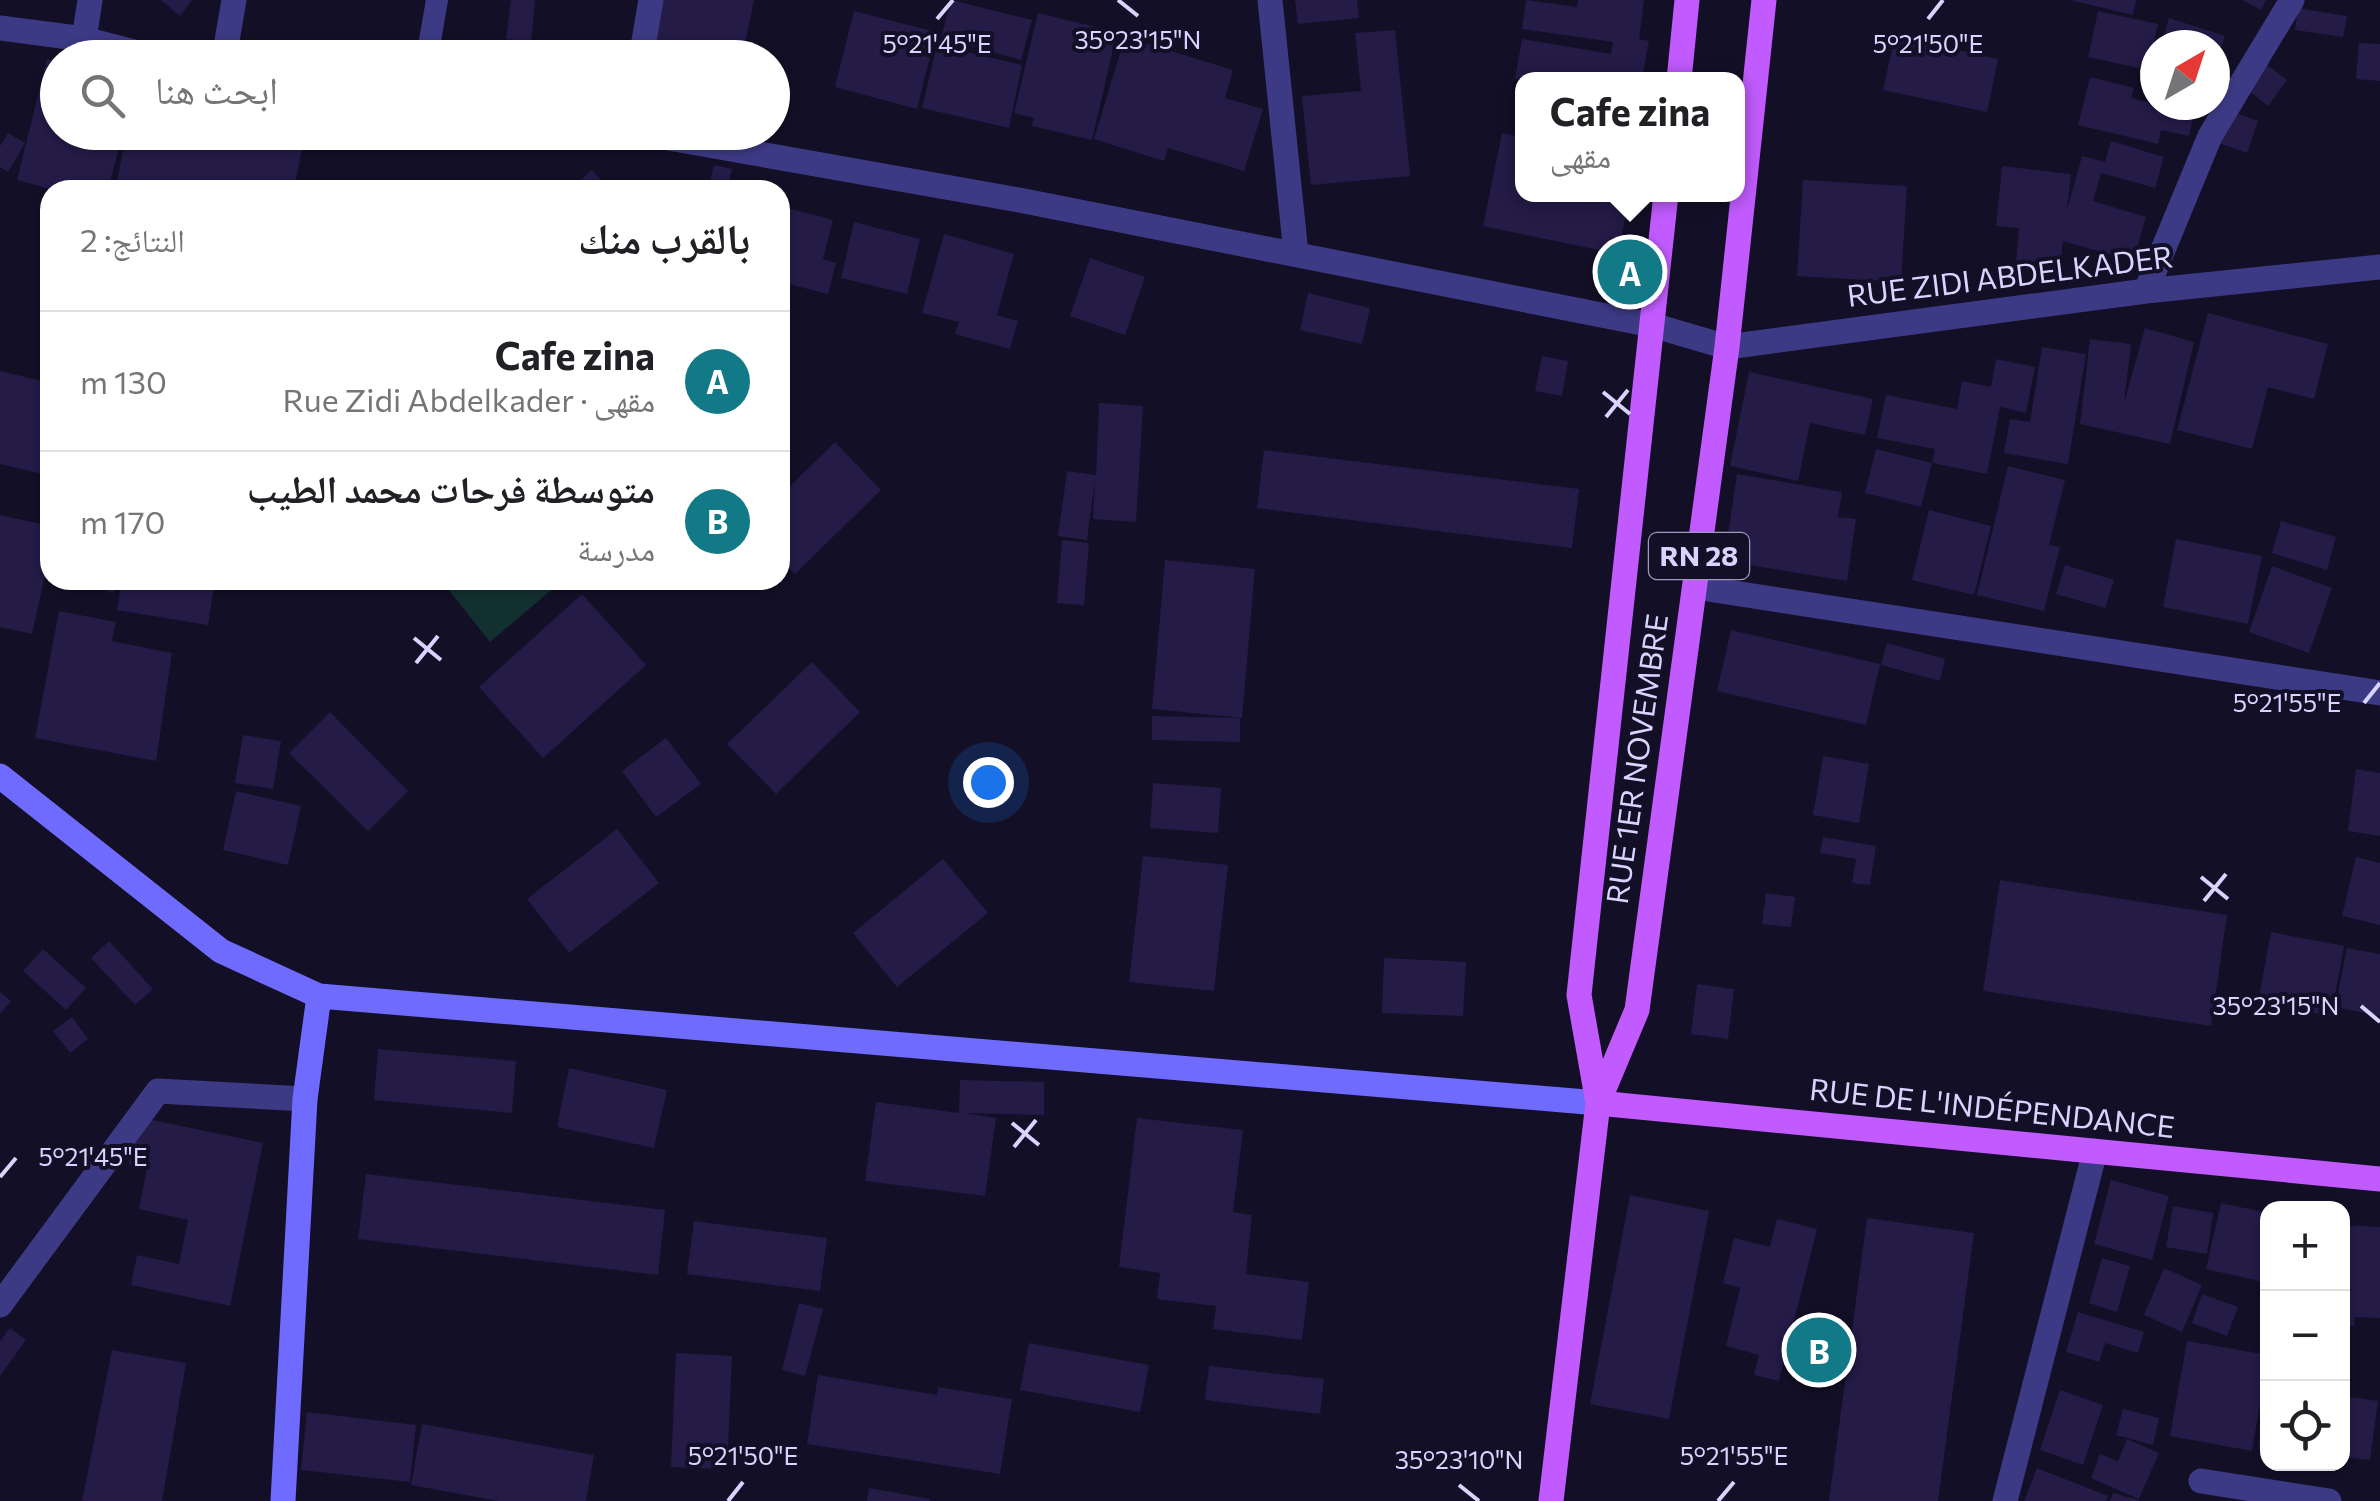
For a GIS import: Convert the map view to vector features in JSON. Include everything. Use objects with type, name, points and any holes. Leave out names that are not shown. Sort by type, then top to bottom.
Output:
[{"type":"main road","points":[[1679,72],[1687,0]]},
{"type":"main road","name":"RUE 1ER NOVEMBRE","points":[[1745,178],[1764,0]]},
{"type":"main road","name":"RN 28","points":[[1551,1501],[1598,1103],[1579,995],[1665,202]]},
{"type":"main road","name":"RUE 1ER NOVEMBRE","points":[[1598,1103],[1637,1010],[1727,347],[1742,202]]},
{"type":"main road","points":[[2,786],[221,951],[319,996],[1598,1103]]},
{"type":"main road","points":[[283,1501],[304,1100],[319,996]]},
{"type":"main road","name":"RUE DE L'INDÉPENDANCE","points":[[1598,1103],[2380,1179]]},
{"type":"street","points":[[0,28],[84,40],[90,0]]},
{"type":"street","points":[[227,40],[234,0]]},
{"type":"street","points":[[644,40],[651,0]]},
{"type":"street","points":[[1270,0],[1296,254]]},
{"type":"street","points":[[2146,291],[2210,136],[2292,0]]},
{"type":"street","name":"RUE ZIDI ABDELKADER","points":[[733,150],[1296,254],[1652,325],[1727,347],[2146,291],[2380,267]]},
{"type":"street","points":[[1695,587],[2380,692]]},
{"type":"street","points":[[0,1306],[158,1091],[304,1100]]},
{"type":"street","points":[[2005,1501],[2095,1152]]},
{"type":"street","points":[[2201,1480],[2329,1501]]},
{"type":"lane","points":[[430,40],[437,0]]},
{"type":"green space","points":[[449,590],[551,590],[490,642]]},
{"type":"building","points":[[161,0],[192,0],[180,16]]},
{"type":"building","points":[[511,0],[535,0],[531,40],[506,39]]},
{"type":"building","points":[[658,0],[754,0],[746,40],[650,40]]},
{"type":"building","points":[[951,0],[1032,20],[1021,60],[941,38]]},
{"type":"building","points":[[1295,0],[1357,0],[1359,18],[1298,24]]},
{"type":"building","points":[[1526,0],[1577,7],[1578,0],[1644,0],[1639,39],[1649,41],[1643,72],[1516,72],[1522,39],[1611,54],[1613,42],[1522,29]]},
{"type":"building","points":[[2070,0],[2136,0],[2133,15]]},
{"type":"building","points":[[2242,0],[2266,0],[2261,10]]},
{"type":"building","points":[[2298,8],[2347,16],[2343,37],[2295,30]]},
{"type":"building","points":[[854,11],[936,32],[917,109],[835,87]]},
{"type":"building","points":[[2098,11],[2158,24],[2157,30],[2140,30],[2140,68],[2088,57]]},
{"type":"building","points":[[1038,13],[1117,32],[1092,140],[1032,126],[1034,118],[1014,113]]},
{"type":"building","points":[[2169,18],[2206,30],[2165,30]]},
{"type":"building","points":[[1395,30],[1410,176],[1311,185],[1302,96],[1361,91],[1355,33]]},
{"type":"building","points":[[1895,36],[1998,59],[1987,112],[1883,90]]},
{"type":"building","points":[[1125,37],[1233,70],[1225,98],[1263,109],[1244,171],[1168,148],[1164,161],[1094,139]]},
{"type":"building","points":[[2359,43],[2380,44],[2380,81],[2356,79]]},
{"type":"building","points":[[937,45],[1022,65],[1009,128],[922,108]]},
{"type":"building","points":[[2267,65],[2287,80],[2268,106],[2248,90]]},
{"type":"building","points":[[2090,77],[2134,88],[2131,98],[2140,100],[2140,120],[2193,120],[2189,136],[2161,130],[2158,144],[2078,125]]},
{"type":"building","points":[[40,87],[40,150],[118,150],[111,180],[40,180],[40,186],[17,180]]},
{"type":"building","points":[[2230,111],[2258,121],[2247,153],[2219,143]]},
{"type":"building","points":[[8,133],[25,143],[8,172],[0,167],[0,146]]},
{"type":"building","points":[[1502,133],[1515,136],[1515,202],[1628,202],[1618,254],[1483,226]]},
{"type":"building","points":[[2111,141],[2164,157],[2155,188],[2101,173],[2093,201],[2146,217],[2133,261],[2063,241],[2060,267],[2016,263],[2019,228],[1996,226],[2002,166],[2071,174],[2067,210],[2082,156],[2105,162]]},
{"type":"building","points":[[123,150],[302,150],[296,180],[117,180]]},
{"type":"building","points":[[714,165],[732,169],[729,180],[710,180]]},
{"type":"building","points":[[592,170],[601,180],[581,180]]},
{"type":"building","points":[[1803,180],[1907,186],[1901,282],[1797,276]]},
{"type":"building","points":[[790,209],[833,220],[823,259],[836,263],[828,294],[790,284]]},
{"type":"building","points":[[854,222],[920,239],[907,294],[841,278]]},
{"type":"building","points":[[944,234],[1014,254],[997,315],[1018,321],[1010,349],[955,334],[959,322],[922,313]]},
{"type":"building","points":[[1090,258],[1145,277],[1125,335],[1070,316]]},
{"type":"building","points":[[1308,293],[1370,308],[1362,344],[1300,330]]},
{"type":"building","points":[[2208,313],[2328,344],[2314,399],[2268,387],[2252,449],[2177,430]]},
{"type":"building","points":[[2145,328],[2194,342],[2170,444],[2080,424],[2090,339],[2131,344],[2124,403]]},
{"type":"building","points":[[2042,347],[2086,354],[2068,464],[2004,453],[2010,419],[2030,422]]},
{"type":"building","points":[[1542,356],[1568,361],[1562,396],[1535,391]]},
{"type":"building","points":[[1996,359],[2035,367],[2026,413],[2000,407],[1987,474],[1932,463],[1935,449],[1877,438],[1886,395],[1957,409],[1962,381],[1991,387]]},
{"type":"building","points":[[0,371],[40,381],[40,473],[0,464]]},
{"type":"building","points":[[1749,372],[1873,399],[1865,435],[1810,423],[1798,481],[1730,466]]},
{"type":"building","points":[[1099,403],[1143,406],[1136,522],[1093,519],[1095,479],[1087,540],[1058,536],[1067,471],[1096,475]]},
{"type":"building","points":[[835,442],[881,490],[795,574],[790,569],[790,486]]},
{"type":"building","points":[[1876,449],[1932,463],[1921,507],[1865,493]]},
{"type":"building","points":[[1264,450],[1579,489],[1572,548],[1257,508]]},
{"type":"building","points":[[2008,466],[2065,480],[2049,545],[2060,547],[2044,611],[1977,595]]},
{"type":"building","points":[[1737,474],[1842,492],[1838,517],[1856,519],[1847,581],[1724,561]]},
{"type":"building","points":[[1929,510],[1991,526],[1974,595],[1912,580]]},
{"type":"building","points":[[0,515],[40,524],[42,590],[32,634],[0,627]]},
{"type":"building","points":[[2281,521],[2336,537],[2327,570],[2272,553]]},
{"type":"building","points":[[2176,539],[2262,556],[2248,624],[2163,607]]},
{"type":"building","points":[[1062,540],[1089,543],[1084,605],[1057,603]]},
{"type":"building","points":[[1165,560],[1255,569],[1242,718],[1152,709]]},
{"type":"building","points":[[2065,565],[2114,580],[2105,608],[2056,594]]},
{"type":"building","points":[[2272,566],[2332,588],[2309,653],[2249,632]]},
{"type":"building","points":[[120,590],[213,590],[208,625],[117,610]]},
{"type":"building","points":[[582,594],[646,665],[543,758],[479,687]]},
{"type":"building","points":[[59,611],[116,622],[112,641],[172,653],[156,761],[35,738]]},
{"type":"building","points":[[1731,630],[1880,664],[1866,725],[1717,691]]},
{"type":"building","points":[[1887,643],[1945,659],[1940,681],[1881,665]]},
{"type":"building","points":[[812,662],[860,712],[776,794],[727,744]]},
{"type":"building","points":[[330,712],[408,791],[368,831],[289,753]]},
{"type":"building","points":[[1152,716],[1240,718],[1240,742],[1152,740]]},
{"type":"building","points":[[243,735],[281,741],[273,789],[235,783]]},
{"type":"building","points":[[666,738],[701,784],[656,817],[622,771]]},
{"type":"building","points":[[1823,756],[1869,764],[1859,823],[1813,815]]},
{"type":"building","points":[[2356,769],[2380,773],[2380,836],[2348,831]]},
{"type":"building","points":[[1153,783],[1221,788],[1218,833],[1150,828]]},
{"type":"building","points":[[236,791],[301,806],[288,865],[223,850]]},
{"type":"building","points":[[617,829],[659,883],[569,953],[527,899]]},
{"type":"building","points":[[1823,837],[1876,846],[1870,885],[1852,883],[1856,859],[1820,853]]},
{"type":"building","points":[[1143,856],[1228,865],[1214,991],[1129,982]]},
{"type":"building","points":[[2356,857],[2380,863],[2380,925],[2342,916]]},
{"type":"building","points":[[943,859],[988,913],[897,987],[853,933]]},
{"type":"building","points":[[2000,880],[2227,915],[2211,1026],[1983,991]]},
{"type":"building","points":[[1766,893],[1795,897],[1791,927],[1762,924]]},
{"type":"building","points":[[2271,932],[2344,946],[2331,1016],[2258,1002]]},
{"type":"building","points":[[109,941],[153,989],[135,1005],[91,958]]},
{"type":"building","points":[[2347,948],[2380,954],[2380,1016],[2335,1007]]},
{"type":"building","points":[[43,949],[86,988],[66,1010],[23,971]]},
{"type":"building","points":[[1384,958],[1466,962],[1463,1016],[1382,1013]]},
{"type":"building","points":[[1697,984],[1734,989],[1728,1039],[1691,1034]]},
{"type":"building","points":[[0,992],[11,1001],[0,1014]]},
{"type":"building","points":[[72,1017],[88,1039],[70,1053],[53,1031]]},
{"type":"building","points":[[378,1049],[516,1061],[512,1113],[374,1100]]},
{"type":"building","points":[[569,1068],[667,1090],[654,1148],[557,1127]]},
{"type":"building","points":[[960,1080],[1044,1082],[1044,1115],[965,1113],[996,1118],[985,1196],[865,1181],[876,1102],[959,1113]]},
{"type":"building","points":[[138,1117],[263,1143],[230,1306],[131,1285],[137,1255],[179,1264],[188,1220],[139,1209],[147,1168],[129,1164]]},
{"type":"building","points":[[1137,1118],[1243,1130],[1233,1212],[1252,1215],[1246,1274],[1309,1282],[1302,1340],[1213,1329],[1216,1306],[1157,1299],[1160,1273],[1119,1267]]},
{"type":"building","points":[[366,1174],[665,1210],[658,1275],[358,1239]]},
{"type":"building","points":[[2111,1180],[2169,1196],[2152,1260],[2094,1244]]},
{"type":"building","points":[[1630,1195],[1709,1211],[1669,1419],[1590,1404]]},
{"type":"building","points":[[2221,1203],[2260,1211],[2260,1281],[2206,1269]]},
{"type":"building","points":[[2173,1206],[2213,1213],[2207,1254],[2166,1247]]},
{"type":"building","points":[[1867,1218],[1974,1233],[1938,1501],[1829,1501]]},
{"type":"building","points":[[1777,1219],[1817,1229],[1779,1381],[1754,1375],[1759,1355],[1726,1346],[1740,1288],[1723,1283],[1734,1238],[1770,1247]]},
{"type":"building","points":[[694,1221],[827,1238],[820,1291],[687,1274]]},
{"type":"building","points":[[2350,1225],[2380,1227],[2380,1318],[2355,1317],[2354,1326],[2350,1326]]},
{"type":"building","points":[[2102,1258],[2130,1266],[2117,1312],[2089,1303]]},
{"type":"building","points":[[2164,1268],[2202,1285],[2182,1332],[2144,1315]]},
{"type":"building","points":[[2202,1294],[2238,1307],[2227,1336],[2192,1323]]},
{"type":"building","points":[[799,1303],[823,1309],[805,1376],[782,1370]]},
{"type":"building","points":[[2078,1312],[2144,1332],[2138,1353],[2105,1343],[2099,1362],[2066,1352]]},
{"type":"building","points":[[10,1328],[26,1340],[0,1376],[0,1341]]},
{"type":"building","points":[[2187,1341],[2260,1354],[2260,1403],[2252,1451],[2170,1436]]},
{"type":"building","points":[[1029,1343],[1149,1365],[1140,1412],[1020,1390]]},
{"type":"building","points":[[112,1350],[186,1363],[162,1501],[82,1501]]},
{"type":"building","points":[[676,1353],[732,1356],[727,1469],[671,1467]]},
{"type":"building","points":[[1209,1366],[1324,1379],[1320,1414],[1205,1400]]},
{"type":"building","points":[[818,1375],[937,1395],[938,1387],[1012,1399],[1000,1474],[807,1444]]},
{"type":"building","points":[[2060,1390],[2103,1405],[2083,1465],[2040,1450]]},
{"type":"building","points":[[2350,1397],[2378,1401],[2370,1460],[2350,1458]]},
{"type":"building","points":[[2123,1409],[2159,1418],[2153,1445],[2116,1435]]},
{"type":"building","points":[[307,1412],[416,1425],[410,1482],[301,1470]]},
{"type":"building","points":[[422,1424],[594,1455],[586,1501],[498,1501],[411,1485]]},
{"type":"building","points":[[2127,1439],[2159,1453],[2139,1499],[2091,1478],[2100,1454],[2118,1461]]},
{"type":"building","points":[[2037,1468],[2108,1496],[2106,1501],[2024,1501]]},
{"type":"building","points":[[869,1488],[930,1499],[930,1501],[867,1501]]},
{"type":"building","points":[[2113,1493],[2139,1500],[2139,1501],[2110,1501]]},
{"type":"place","name":"Cafe zina","points":[[1630,272]]},
{"type":"place","name":"متوسطة فرحات محمد الطيب","points":[[1819,1350]]}]
